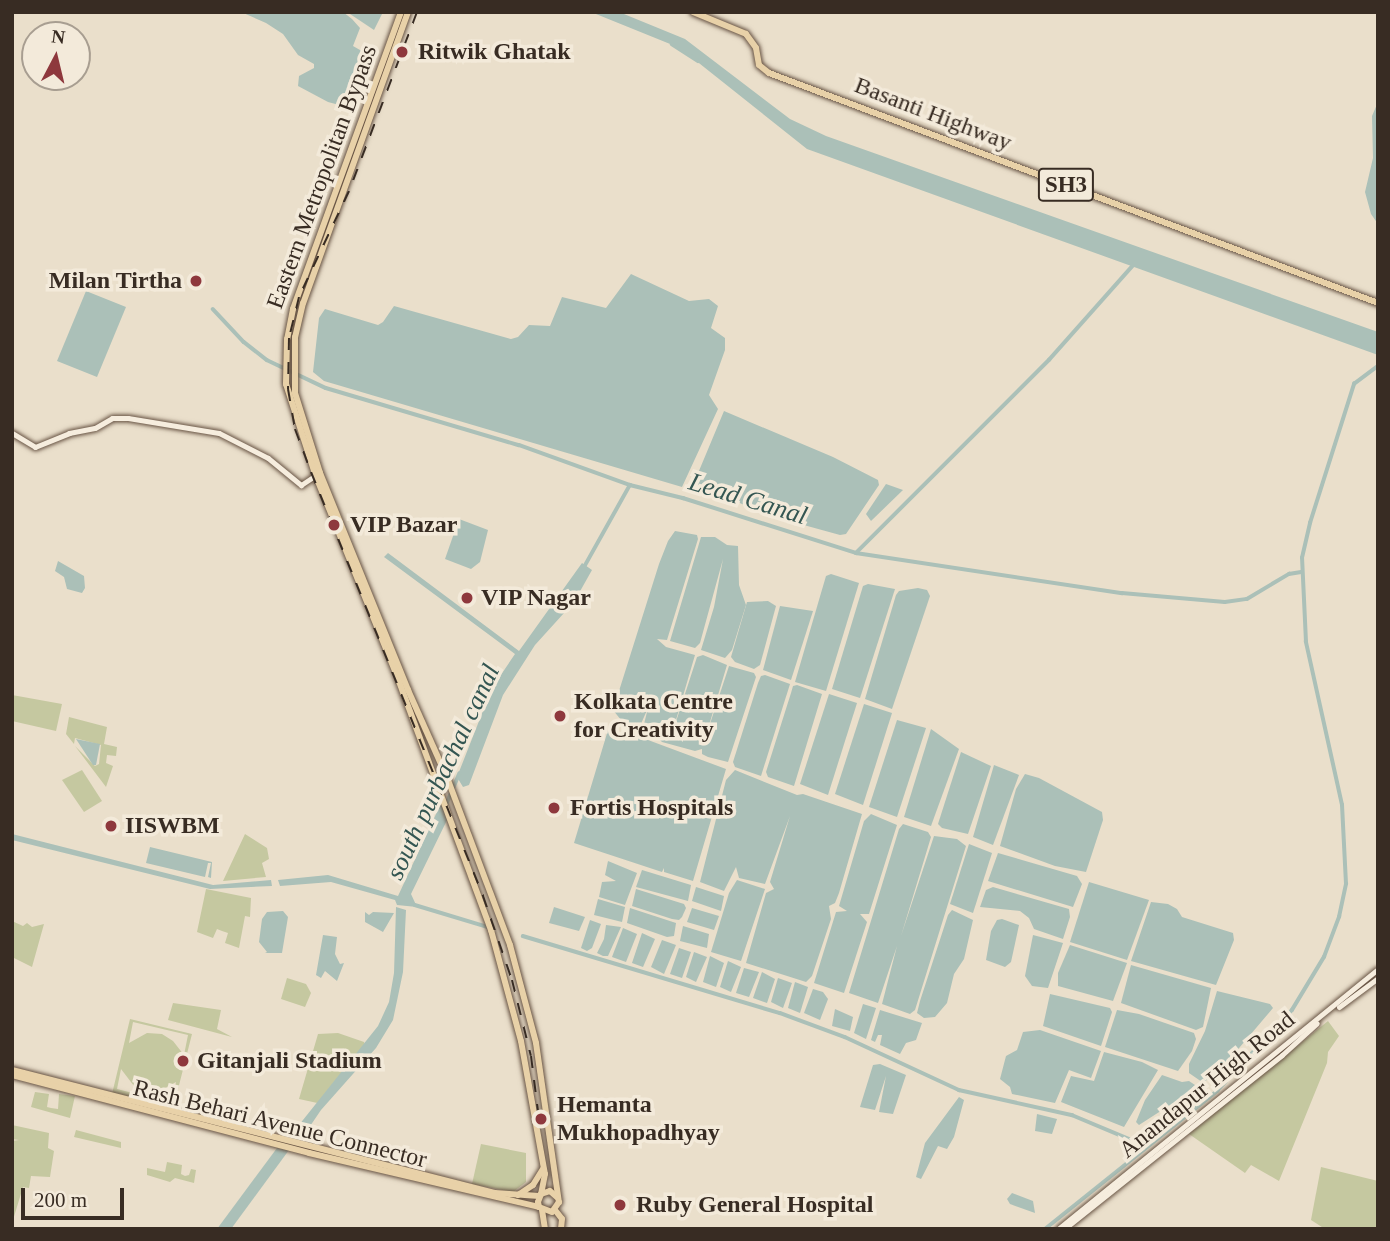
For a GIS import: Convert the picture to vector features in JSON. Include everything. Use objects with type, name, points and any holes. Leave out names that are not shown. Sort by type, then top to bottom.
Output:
[{"type":"main road","name":"Eastern Metropolitan Bypass","points":[[401,12],[387,60],[299,292],[289,325],[286,375],[300,426],[454,823],[522,1041],[543,1169],[540,1209]]},
{"type":"main road","points":[[295,410],[295,337],[303,302],[387,60],[408,12]]},
{"type":"main road","name":"Basanti Highway","points":[[693,12],[742,31],[754,43],[758,59],[769,73],[1378,303]]},
{"type":"main road","points":[[12,433],[35,447],[69,433],[95,428],[112,418],[128,418],[219,433],[268,458],[301,485],[318,473],[448,780],[510,945],[536,1039],[557,1197],[555,1210],[562,1219],[561,1229]]},
{"type":"main road","name":"Anandapur High Road","points":[[1058,1229],[1378,969]]},
{"type":"main road","name":"Anandapur High Road","points":[[1064,1229],[1282,1055],[1326,1016],[1378,978]]},
{"type":"main road","name":"Rash Behari Avenue Connector","points":[[12,1073],[540,1209],[555,1210]]},
{"type":"main road","points":[[297,1147],[514,1196],[540,1195],[550,1191],[557,1197]]},
{"type":"main road","points":[[514,1196],[530,1188],[543,1169]]},
{"type":"main road","points":[[540,1209],[545,1229]]},
{"type":"green space","points":[[12,695],[62,704],[56,731],[12,721]]},
{"type":"green space","points":[[69,717],[107,727],[104,744],[117,747],[116,756],[107,755],[106,763],[113,766],[106,787],[75,746],[95,766],[99,764],[101,745],[75,738],[74,744],[66,734]]},
{"type":"green space","points":[[82,770],[102,801],[84,812],[62,780]]},
{"type":"green space","points":[[245,834],[267,848],[269,859],[262,863],[266,877],[223,881]]},
{"type":"green space","points":[[206,889],[251,898],[250,917],[245,916],[239,948],[225,943],[228,933],[217,929],[213,938],[197,932]]},
{"type":"green space","points":[[12,921],[23,926],[27,923],[32,927],[44,924],[32,967],[12,957]]},
{"type":"green space","points":[[287,978],[306,984],[311,993],[305,1007],[281,999]]},
{"type":"green space","points":[[173,1003],[221,1010],[217,1029],[232,1037],[168,1020]]},
{"type":"green space","points":[[130,1019],[192,1034],[173,1109],[112,1094]],"holes":[[[133,1022],[188,1035],[184,1055],[173,1041],[162,1034],[147,1033],[129,1043]],[[121,1069],[134,1086],[148,1092],[160,1091],[176,1082],[172,1103],[117,1089]]]},
{"type":"green space","points":[[1328,1021],[1339,1036],[1328,1052],[1327,1063],[1279,1181],[1251,1165],[1245,1173],[1189,1134]]},
{"type":"green space","points":[[338,1033],[364,1042],[367,1050],[322,1104],[299,1099],[318,1034]]},
{"type":"green space","points":[[35,1092],[49,1094],[47,1107],[58,1109],[59,1094],[75,1096],[70,1118],[31,1107]]},
{"type":"green space","points":[[12,1125],[49,1133],[48,1148],[54,1151],[50,1177],[31,1176],[29,1188],[23,1187],[13,1220],[12,1141],[19,1140],[12,1139]]},
{"type":"green space","points":[[76,1130],[121,1142],[121,1148],[74,1137]]},
{"type":"green space","points":[[481,1144],[526,1153],[526,1182],[513,1192],[472,1184]]},
{"type":"green space","points":[[167,1162],[182,1165],[181,1174],[185,1176],[189,1175],[191,1169],[196,1170],[194,1183],[175,1178],[170,1182],[147,1175],[147,1168],[165,1172]]},
{"type":"green space","points":[[1321,1167],[1378,1181],[1378,1229],[1325,1229],[1311,1220]]},
{"type":"water","points":[[241,12],[343,12],[352,19],[360,28],[353,46],[367,54],[347,104],[343,106],[328,102],[298,86],[299,76],[314,68],[314,64],[298,55],[283,34]]},
{"type":"water","points":[[347,12],[383,12],[374,30]]},
{"type":"water","points":[[591,12],[619,12],[685,39],[790,119],[826,136],[1378,332],[1378,355],[807,149],[680,48]]},
{"type":"water","points":[[1378,102],[1378,224],[1371,214],[1365,192],[1373,158],[1372,116]]},
{"type":"water","points":[[631,274],[689,301],[709,299],[718,306],[711,328],[725,338],[725,350],[709,395],[718,409],[682,487],[324,381],[313,372],[319,318],[325,309],[378,325],[394,306],[511,339],[518,337],[529,325],[550,326],[562,297],[606,308]]},
{"type":"water","points":[[86,291],[126,307],[97,377],[57,361]]},
{"type":"water","points":[[724,411],[833,457],[878,480],[879,485],[846,534],[840,535],[771,516],[718,494],[710,495],[699,487],[696,478]]},
{"type":"water","points":[[886,484],[903,490],[871,521],[866,514]]},
{"type":"water","points":[[459,519],[488,530],[480,562],[471,569],[445,559]]},
{"type":"water","points":[[675,531],[697,535],[698,539],[667,640],[657,639],[666,647],[695,655],[671,737],[697,657],[703,655],[727,665],[704,742],[729,666],[754,673],[756,677],[728,762],[702,754],[702,749],[695,751],[662,742],[644,724],[648,708],[640,726],[621,720],[613,710],[659,564]]},
{"type":"water","points":[[701,537],[715,537],[727,545],[738,546],[739,585],[746,605],[732,650],[725,658],[701,650],[714,607],[723,559],[700,643],[695,648],[670,641]]},
{"type":"water","points":[[388,553],[519,651],[582,563],[592,570],[574,602],[535,645],[503,695],[469,785],[463,787],[457,777],[492,688],[515,654],[384,557]]},
{"type":"water","points":[[58,561],[84,576],[85,588],[82,593],[67,589],[64,577],[55,571]]},
{"type":"water","points":[[831,574],[859,583],[826,691],[795,682],[826,576]]},
{"type":"water","points":[[868,584],[895,589],[860,698],[832,689],[863,586]]},
{"type":"water","points":[[918,588],[927,590],[930,596],[892,709],[865,699],[896,595],[899,591]]},
{"type":"water","points":[[768,601],[776,606],[760,665],[754,669],[735,662],[731,657],[747,602]]},
{"type":"water","points":[[780,606],[813,611],[791,680],[763,670]]},
{"type":"water","points":[[761,676],[790,684],[761,776],[735,767],[733,762],[758,683]]},
{"type":"water","points":[[793,686],[822,694],[794,786],[768,777],[766,772]]},
{"type":"water","points":[[829,694],[857,703],[828,795],[800,784]]},
{"type":"water","points":[[864,704],[892,713],[863,805],[835,794]]},
{"type":"water","points":[[897,720],[926,728],[897,817],[869,807]]},
{"type":"water","points":[[931,729],[959,749],[931,826],[904,817]]},
{"type":"water","points":[[608,730],[648,740],[726,769],[693,881],[664,872],[664,868],[662,872],[574,843]]},
{"type":"water","points":[[76,739],[100,744],[96,765],[93,765]]},
{"type":"water","points":[[961,752],[991,766],[968,834],[942,828],[938,824]]},
{"type":"water","points":[[994,765],[1019,775],[993,845],[973,837]]},
{"type":"water","points":[[735,770],[797,795],[803,794],[862,814],[839,893],[835,903],[829,906],[831,919],[812,976],[806,982],[746,963],[766,893],[774,889],[770,882],[790,816],[765,884],[739,878],[736,867],[724,891],[700,882],[726,780]]},
{"type":"water","points":[[1025,774],[1039,778],[1102,812],[1103,820],[1086,872],[1055,866],[1000,846],[1016,789]]},
{"type":"water","points":[[442,801],[449,816],[411,894],[417,907],[397,905],[395,900],[331,882],[280,886],[278,880],[328,875],[398,896]]},
{"type":"water","points":[[871,814],[897,825],[869,914],[860,914],[867,922],[844,993],[814,983],[836,912],[847,911],[839,906],[864,821]]},
{"type":"water","points":[[903,824],[928,832],[931,837],[901,936],[934,836],[957,839],[966,846],[915,1010],[910,1014],[882,1004],[897,946],[878,1003],[849,993],[899,829]]},
{"type":"water","points":[[12,834],[213,885],[271,880],[272,886],[210,889],[12,840]]},
{"type":"water","points":[[969,844],[992,853],[973,913],[950,904]]},
{"type":"water","points":[[150,847],[212,862],[211,878],[208,877],[211,863],[208,863],[205,877],[146,863]]},
{"type":"water","points":[[998,853],[1077,876],[1082,884],[1073,907],[988,881]]},
{"type":"water","points":[[608,861],[637,873],[625,905],[599,897],[602,882],[616,881],[605,875]]},
{"type":"water","points":[[642,870],[691,885],[688,901],[636,887]]},
{"type":"water","points":[[737,880],[765,889],[741,961],[711,952],[729,893]]},
{"type":"water","points":[[1089,882],[1149,900],[1127,960],[1070,942]]},
{"type":"water","points":[[696,887],[724,896],[721,911],[692,901]]},
{"type":"water","points":[[993,887],[1069,909],[1070,917],[1063,939],[1034,929],[1029,918],[1020,911],[980,907],[986,890]]},
{"type":"water","points":[[636,889],[684,904],[686,908],[682,917],[679,920],[672,919],[632,906]]},
{"type":"water","points":[[598,899],[625,907],[622,922],[594,915]]},
{"type":"water","points":[[1151,902],[1168,904],[1177,909],[1182,917],[1233,933],[1234,940],[1216,985],[1131,961]]},
{"type":"water","points":[[396,907],[406,910],[403,972],[393,1020],[376,1048],[321,1110],[302,1138],[291,1135],[378,1026],[389,1002],[394,973]]},
{"type":"water","points":[[554,907],[585,917],[579,931],[549,923]]},
{"type":"water","points":[[630,908],[676,923],[674,936],[667,937],[627,923]]},
{"type":"water","points":[[692,908],[719,916],[714,930],[687,922]]},
{"type":"water","points":[[952,910],[973,920],[964,959],[954,974],[947,1003],[935,1017],[924,1018],[917,1013],[920,1001],[948,915]]},
{"type":"water","points":[[283,911],[288,917],[282,953],[265,953],[267,952],[259,942],[262,919],[267,912]]},
{"type":"water","points":[[365,912],[369,915],[373,912],[394,913],[383,932],[365,922]]},
{"type":"water","points":[[590,920],[601,924],[592,948],[587,951],[581,948]]},
{"type":"water","points":[[997,920],[1019,925],[1011,962],[1005,967],[986,960],[991,931]]},
{"type":"water","points":[[606,925],[621,927],[608,956],[603,956],[597,953],[604,939]]},
{"type":"water","points":[[683,926],[709,934],[707,948],[680,941]]},
{"type":"water","points":[[623,928],[637,934],[626,962],[612,957]]},
{"type":"water","points":[[642,933],[655,939],[643,967],[632,963]]},
{"type":"water","points":[[323,935],[337,937],[335,954],[340,964],[344,963],[337,981],[325,971],[321,978],[316,975]]},
{"type":"water","points":[[1033,935],[1063,943],[1048,988],[1032,986],[1025,976]]},
{"type":"water","points":[[662,940],[676,945],[664,974],[651,967]]},
{"type":"water","points":[[1070,945],[1127,963],[1113,1001],[1058,986],[1058,973]]},
{"type":"water","points":[[679,948],[691,952],[682,978],[670,974]]},
{"type":"water","points":[[694,952],[707,957],[696,982],[686,977]]},
{"type":"water","points":[[710,956],[724,963],[716,987],[703,982]]},
{"type":"water","points":[[728,961],[741,967],[731,992],[720,987]]},
{"type":"water","points":[[1131,965],[1211,988],[1203,1027],[1196,1030],[1121,1003]]},
{"type":"water","points":[[744,968],[759,972],[749,997],[736,993]]},
{"type":"water","points":[[762,972],[775,979],[767,1003],[753,998]]},
{"type":"water","points":[[778,978],[792,983],[783,1008],[771,1002]]},
{"type":"water","points":[[795,982],[808,987],[800,1013],[788,1008]]},
{"type":"water","points":[[813,989],[823,992],[828,999],[820,1020],[804,1013]]},
{"type":"water","points":[[1217,991],[1270,1004],[1273,1008],[1223,1067],[1212,1078],[1202,1082],[1189,1073],[1189,1064],[1205,1031]]},
{"type":"water","points":[[1050,994],[1110,1008],[1112,1012],[1101,1046],[1043,1026]]},
{"type":"water","points":[[863,1004],[876,1008],[866,1039],[854,1033]]},
{"type":"water","points":[[835,1009],[853,1017],[850,1031],[832,1026]]},
{"type":"water","points":[[880,1010],[922,1023],[916,1040],[906,1043],[900,1054],[880,1045],[882,1035],[878,1035],[875,1042],[871,1040]]},
{"type":"water","points":[[1117,1010],[1139,1014],[1194,1033],[1196,1039],[1192,1051],[1178,1071],[1105,1047]]},
{"type":"water","points":[[1040,1030],[1101,1051],[1091,1078],[1069,1070],[1055,1103],[1012,1094],[1010,1087],[1000,1079],[1006,1056],[1017,1050],[1023,1032]]},
{"type":"water","points":[[1104,1052],[1142,1062],[1158,1070],[1124,1127],[1061,1102],[1071,1076],[1094,1081]]},
{"type":"water","points":[[880,1064],[906,1075],[893,1114],[879,1112],[886,1076],[875,1110],[860,1107],[873,1065]]},
{"type":"water","points":[[1162,1075],[1182,1082],[1189,1081],[1198,1087],[1139,1125],[1136,1122],[1145,1100]]},
{"type":"water","points":[[959,1097],[964,1100],[954,1137],[947,1149],[938,1146],[921,1179],[916,1177],[925,1143]]},
{"type":"water","points":[[1037,1114],[1057,1119],[1052,1134],[1035,1131]]},
{"type":"water","points":[[277,1148],[289,1150],[231,1229],[217,1229]]},
{"type":"water","points":[[1012,1193],[1033,1201],[1035,1213],[1010,1204],[1007,1199]]},
{"type":"waterway","points":[[672,44],[698,61]]},
{"type":"waterway","points":[[856,553],[1049,360],[1135,263]]},
{"type":"waterway","name":"Lead Canal","points":[[213,309],[244,342],[267,360],[326,388],[519,445],[630,485],[683,498],[856,553],[1122,593],[1225,602],[1247,599],[1289,574],[1301,572]]},
{"type":"waterway","points":[[1045,1229],[1217,1091],[1292,1010],[1324,957],[1339,917],[1346,884],[1342,805],[1306,642],[1302,558],[1310,523],[1354,384],[1378,366]]},
{"type":"waterway","points":[[583,569],[630,485]]},
{"type":"waterway","name":"south purbachal canal","points":[[446,805],[459,774]]},
{"type":"waterway","points":[[415,905],[488,927]]},
{"type":"waterway","points":[[523,936],[780,1013],[845,1037],[959,1090],[1072,1115],[1146,1146]]},
{"type":"railway","points":[[417,12],[349,191],[299,297],[289,338],[288,389],[295,429],[311,472],[483,896],[512,980],[531,1056],[539,1119]]},
{"type":"place","name":"Ritwik Ghatak","points":[[402,52]]},
{"type":"place","name":"Milan Tirtha","points":[[196,281]]},
{"type":"place","name":"VIP Bazar","points":[[334,525]]},
{"type":"place","name":"VIP Nagar","points":[[467,598]]},
{"type":"place","name":"Kolkata Centre for Creativity","points":[[560,716]]},
{"type":"place","name":"Fortis Hospitals","points":[[554,808]]},
{"type":"place","name":"IISWBM","points":[[111,826]]},
{"type":"place","name":"Gitanjali Stadium","points":[[183,1061]]},
{"type":"place","name":"Hemanta Mukhopadhyay","points":[[541,1119]]},
{"type":"place","name":"Ruby General Hospital","points":[[620,1205]]}]
